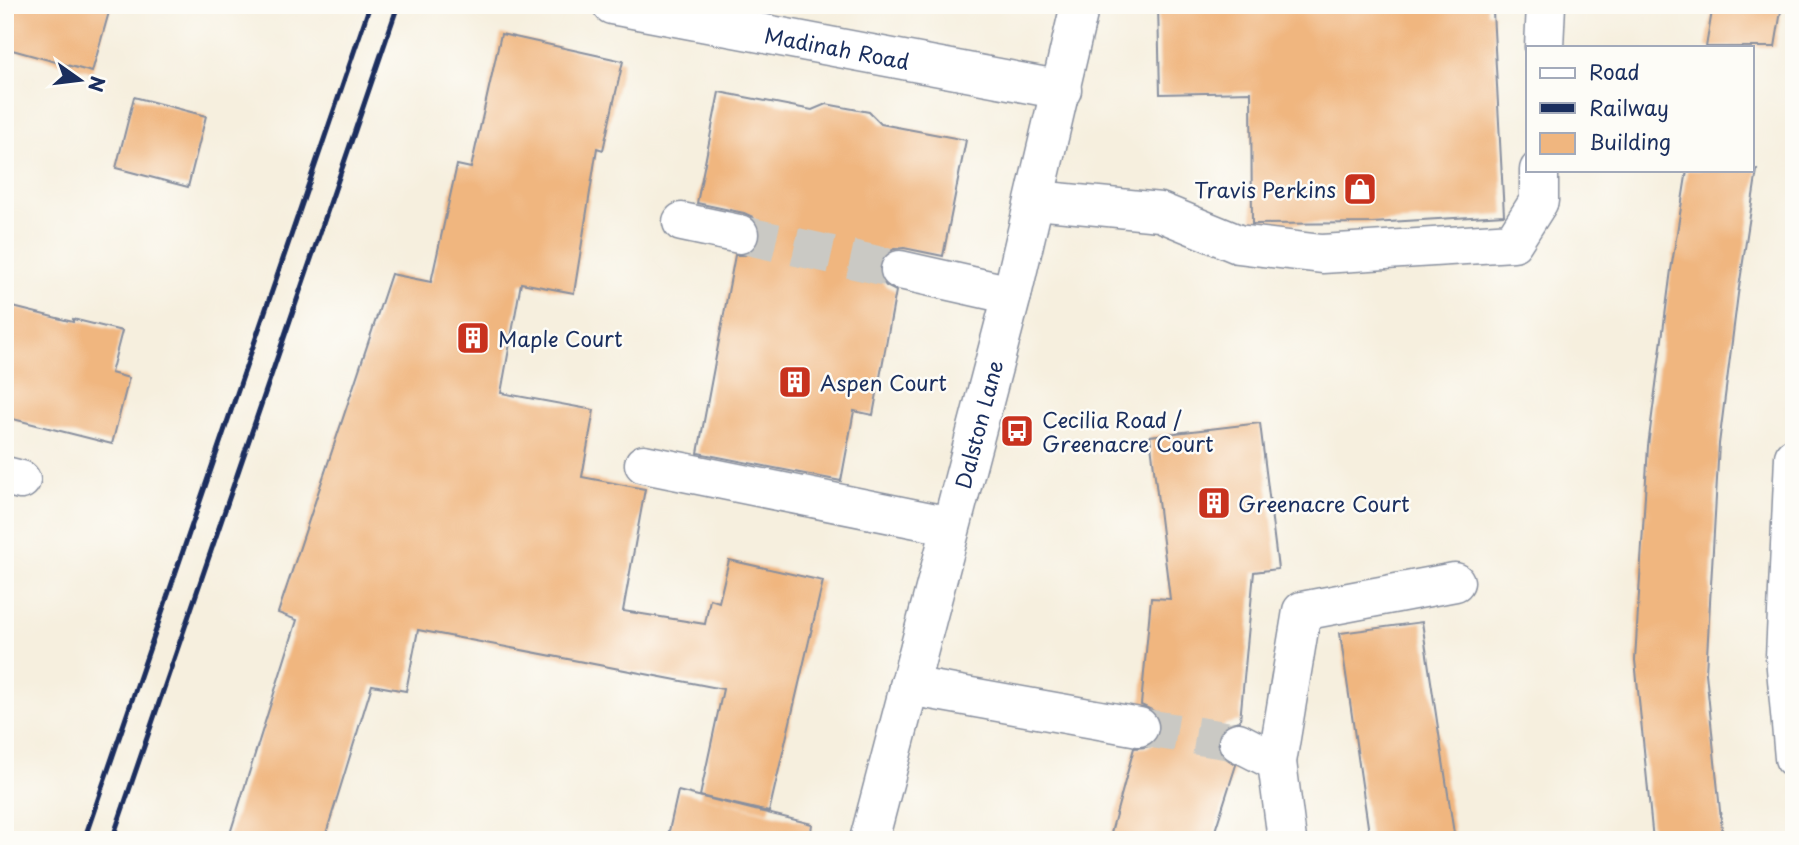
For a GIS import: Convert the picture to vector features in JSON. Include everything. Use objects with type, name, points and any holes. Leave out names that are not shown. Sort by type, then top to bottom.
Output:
[{"type":"main road","name":"Madinah Road","points":[[612,5],[1062,90]]},
{"type":"main road","name":"Dalston Lane","points":[[869,840],[1013,295],[1080,5]]},
{"type":"main road","points":[[1544,46],[1546,5]]},
{"type":"main road","points":[[1036,200],[1160,212],[1238,244],[1322,254],[1513,242],[1539,201],[1539,172]]},
{"type":"main road","points":[[682,222],[738,234]]},
{"type":"main road","points":[[900,270],[1013,295]]},
{"type":"main road","points":[[1794,457],[1785,657],[1794,758]]},
{"type":"main road","points":[[644,464],[951,526]]},
{"type":"main road","points":[[1287,840],[1277,762],[1302,611],[1455,582]]},
{"type":"main road","points":[[909,687],[1139,727]]},
{"type":"main road","points":[[1238,742],[1277,762]]},
{"type":"building","points":[[5,5],[111,5],[92,72],[5,48]]},
{"type":"building","points":[[1158,5],[1487,5],[1487,13],[1493,12],[1504,215],[1372,223],[1252,224],[1251,92],[1160,94]]},
{"type":"building","points":[[1713,5],[1782,5],[1775,47],[1706,46]]},
{"type":"building","points":[[501,34],[623,61],[603,150],[597,148],[574,293],[521,283],[501,393],[594,410],[582,477],[645,489],[623,611],[705,624],[710,599],[719,602],[729,560],[823,581],[769,812],[700,796],[723,689],[418,630],[406,691],[372,685],[324,840],[228,840],[297,620],[278,613],[391,274],[431,282],[457,165],[471,168]]},
{"type":"building","points":[[719,92],[812,110],[826,104],[869,112],[881,124],[966,140],[943,256],[904,248],[894,249],[884,255],[879,265],[879,277],[886,286],[896,291],[873,415],[854,411],[841,481],[698,453],[735,255],[745,255],[755,249],[760,238],[760,227],[753,217],[697,203]]},
{"type":"building","points":[[134,97],[206,116],[188,187],[116,168]]},
{"type":"building","points":[[1757,170],[1719,444],[1706,673],[1723,840],[1653,840],[1635,660],[1648,446],[1687,172]]},
{"type":"building","points":[[5,305],[122,331],[111,373],[129,378],[112,444],[5,417]]},
{"type":"building","points":[[1260,423],[1278,569],[1254,572],[1240,721],[1226,724],[1218,733],[1216,742],[1220,754],[1236,765],[1212,840],[1109,840],[1134,748],[1147,747],[1156,741],[1161,730],[1160,720],[1154,711],[1141,705],[1151,598],[1170,599],[1150,436]]},
{"type":"building","points":[[1422,622],[1455,840],[1370,840],[1340,633]]},
{"type":"building","points":[[678,791],[812,824],[810,840],[667,840]]},
{"type":"tunnel","points":[[739,234],[900,270]]},
{"type":"tunnel","points":[[1139,727],[1238,742]]},
{"type":"railway","points":[[84,840],[370,5]]},
{"type":"railway","points":[[112,840],[398,5]]},
{"type":"place","name":"Travis Perkins","points":[[1360,189]]},
{"type":"place","name":"Maple Court","points":[[473,338]]},
{"type":"place","name":"Aspen Court","points":[[795,382]]},
{"type":"place","name":"Cecilia Road / Greenacre Court","points":[[1017,431]]},
{"type":"place","name":"Greenacre Court","points":[[1214,503]]}]
